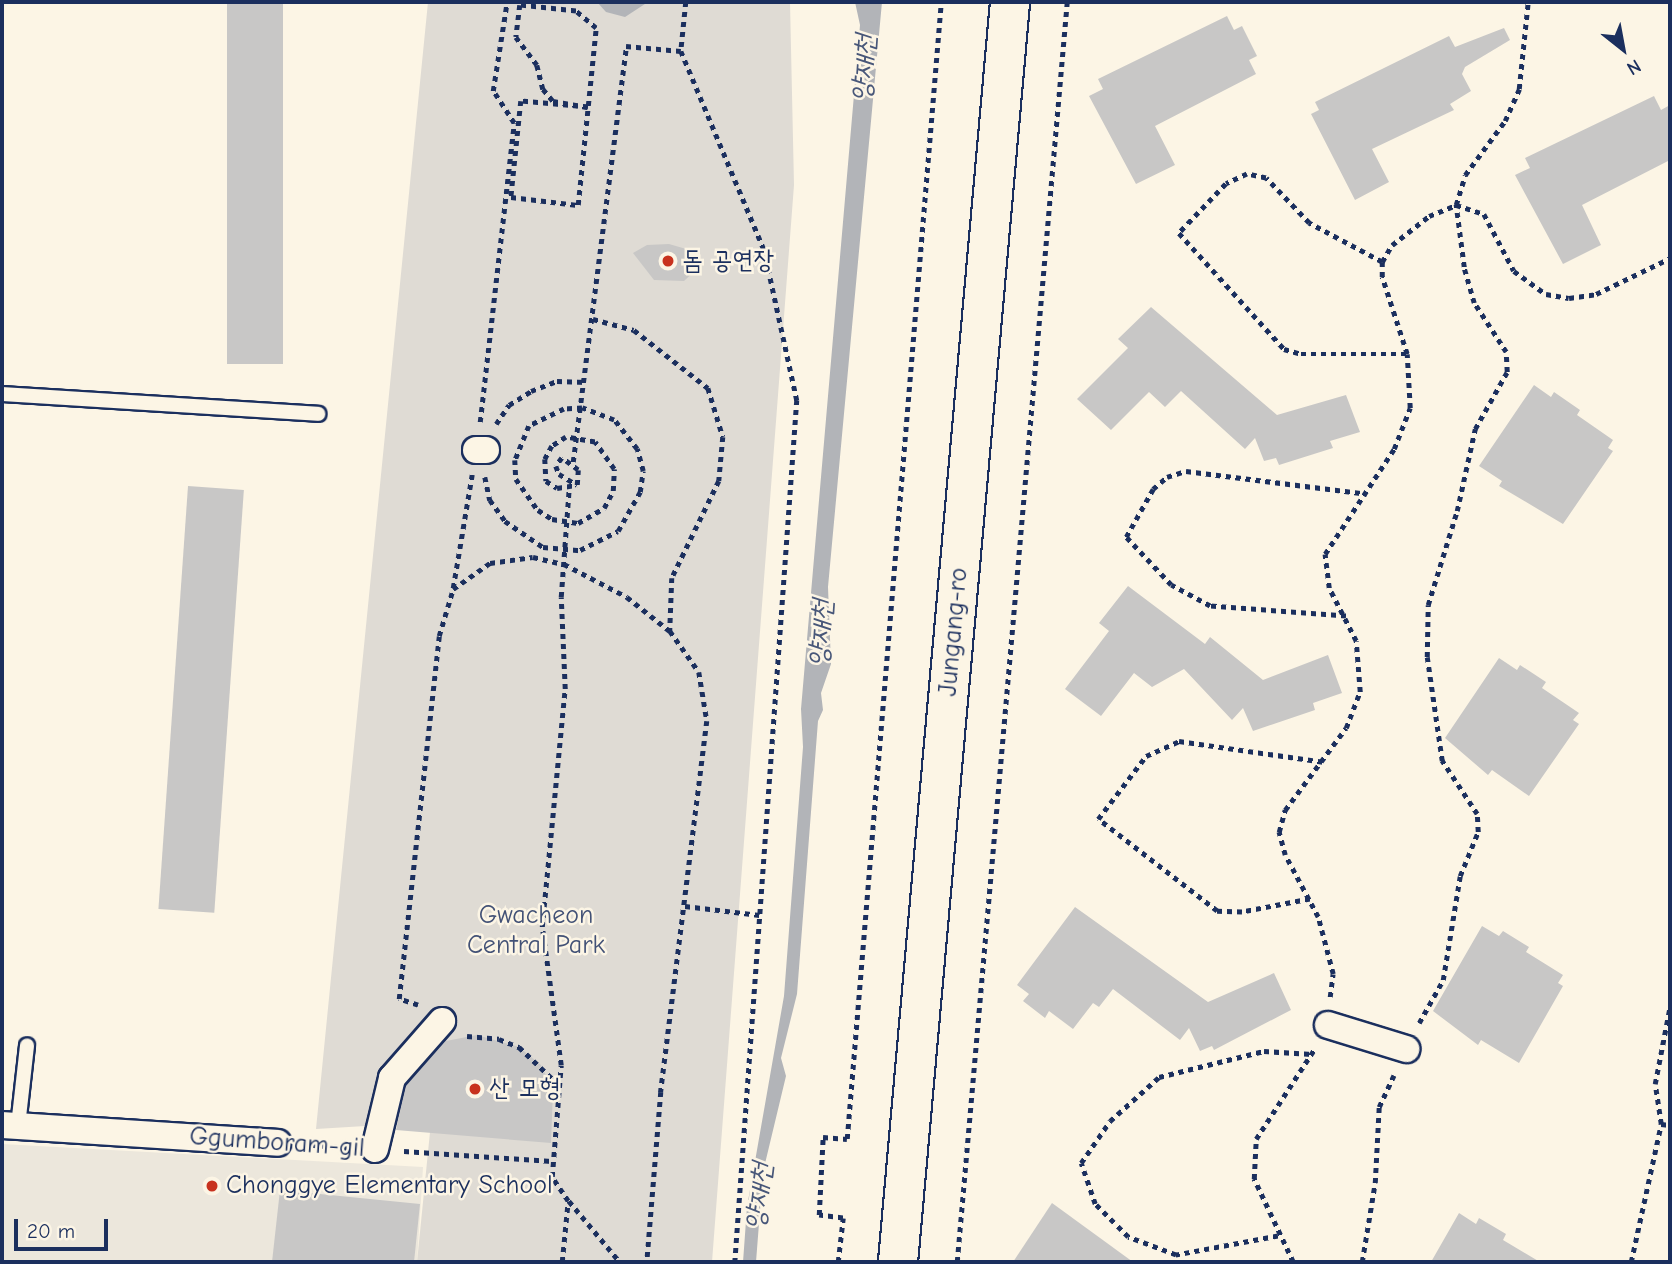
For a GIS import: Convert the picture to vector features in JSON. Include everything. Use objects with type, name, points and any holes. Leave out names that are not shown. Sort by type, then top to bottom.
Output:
[{"type":"street","name":"Jungang-ro","points":[[898,1262],[1010,2]]},
{"type":"street","points":[[375,1149],[392,1078],[442,1021]]},
{"type":"street","points":[[1328,1025],[1406,1049]]},
{"type":"street","name":"Ggumboram-gil","points":[[10,1126],[277,1143]]},
{"type":"lane","points":[[2,394],[318,414]]},
{"type":"lane","points":[[10,1126],[27,1046]]},
{"type":"path","points":[[507,2],[493,91],[514,123],[481,450],[453,589],[439,636],[399,999],[427,1008],[442,1021],[451,1037],[488,1037],[519,1047],[559,1085]]},
{"type":"path","points":[[686,2],[681,51],[764,249],[797,400],[735,1262]]},
{"type":"path","points":[[838,1262],[843,1218],[819,1215],[823,1138],[847,1139],[941,2]]},
{"type":"path","points":[[957,1262],[1067,2]]},
{"type":"path","points":[[1362,1262],[1375,1183],[1379,1107],[1443,980],[1460,876],[1478,832],[1477,814],[1442,761],[1426,646],[1428,605],[1457,511],[1475,429],[1507,372],[1506,352],[1474,303],[1464,267],[1456,205],[1465,174],[1505,121],[1519,89],[1528,2]]},
{"type":"path","points":[[570,105],[553,101],[543,89],[537,65],[516,37],[520,5],[576,11],[596,28],[588,107],[578,205],[511,197],[521,101],[588,107]]},
{"type":"path","points":[[586,382],[557,381],[509,405],[481,450],[490,500],[505,521],[543,547],[565,550],[597,544],[618,531],[636,503],[643,471],[628,433],[600,412],[582,408],[564,409],[529,426],[515,460],[516,479],[526,497],[552,519],[567,523],[589,520],[604,508],[613,491],[614,469],[606,453],[595,442],[577,436],[552,446],[545,459],[546,481],[569,489],[577,485],[580,478],[573,463],[577,436],[582,408],[586,382],[626,46],[681,51]]},
{"type":"path","points":[[1382,262],[1309,223],[1266,178],[1247,174],[1226,184],[1179,233],[1284,349],[1301,354],[1407,354]]},
{"type":"path","points":[[1293,1262],[1278,1236],[1254,1179],[1256,1139],[1328,1025],[1333,974],[1310,899],[1285,855],[1279,832],[1285,810],[1325,762],[1346,728],[1360,692],[1361,662],[1347,616],[1329,588],[1325,554],[1368,494],[1394,449],[1410,408],[1407,354],[1382,277],[1382,262],[1392,245],[1420,223],[1456,205],[1476,208],[1484,214],[1514,271],[1546,294],[1569,298],[1596,294],[1670,258]]},
{"type":"path","points":[[593,319],[634,330],[708,388],[723,437],[719,481],[672,578],[671,632]]},
{"type":"path","points":[[573,463],[562,458],[555,466],[577,485]]},
{"type":"path","points":[[1347,616],[1210,606],[1171,585],[1126,537],[1153,489],[1167,477],[1186,471],[1368,494]]},
{"type":"path","points":[[569,489],[561,597],[565,689],[542,927],[561,1065],[552,1177],[568,1201],[620,1262]]},
{"type":"path","points":[[453,589],[490,563],[533,557],[564,564],[627,597],[671,632],[699,672],[707,721],[661,1092],[647,1262]]},
{"type":"path","points":[[1310,899],[1242,912],[1217,911],[1098,819],[1146,756],[1179,741],[1325,762]]},
{"type":"path","points":[[685,906],[760,915]]},
{"type":"path","points":[[1631,1262],[1661,1124],[1655,1084],[1670,1006]]},
{"type":"path","points":[[1278,1236],[1176,1255],[1128,1237],[1095,1204],[1081,1163],[1110,1121],[1159,1077],[1264,1051],[1312,1054]]},
{"type":"path","points":[[1661,1124],[1670,1125]]},
{"type":"path","name":"Ggumboram-gil","points":[[277,1143],[552,1161]]},
{"type":"path","points":[[562,1262],[568,1201]]},
{"type":"shaded area","name":"Chonggye Elementary School","points":[[2,1144],[423,1167],[417,1262],[2,1262]]},
{"type":"green space","name":"Gwacheon Central Park","points":[[428,2],[790,2],[794,185],[712,1262],[417,1262],[431,1122],[316,1129]]},
{"type":"water","points":[[597,2],[648,2],[625,17],[606,12]]},
{"type":"water","name":"양재천","points":[[855,2],[882,2],[828,587],[831,664],[821,693],[823,710],[818,721],[797,994],[781,1058],[786,1076],[763,1172],[756,1262],[743,1262],[747,1207],[784,996],[803,747],[801,709],[860,25]]},
{"type":"building","points":[[227,2],[283,2],[283,364],[227,364]]},
{"type":"building","points":[[1227,16],[1234,30],[1242,26],[1257,56],[1249,60],[1256,74],[1155,126],[1175,165],[1136,184],[1089,96],[1103,89],[1098,79]]},
{"type":"building","points":[[1504,28],[1510,40],[1465,67],[1462,74],[1471,91],[1450,104],[1454,110],[1372,149],[1389,182],[1355,200],[1311,114],[1319,110],[1315,102],[1449,36],[1455,47]]},
{"type":"building","points":[[1654,96],[1661,110],[1670,105],[1670,160],[1582,205],[1601,245],[1563,264],[1515,175],[1530,168],[1525,158]]},
{"type":"building","name":"돔 공연장","points":[[669,244],[700,253],[697,269],[684,281],[654,280],[633,253],[647,245]]},
{"type":"building","points":[[1151,307],[1277,415],[1346,395],[1360,432],[1330,441],[1333,448],[1279,465],[1276,458],[1264,461],[1255,438],[1245,449],[1181,391],[1165,407],[1149,392],[1111,430],[1077,399],[1128,348],[1118,339]]},
{"type":"building","points":[[1534,385],[1551,397],[1554,392],[1580,410],[1577,415],[1613,440],[1608,448],[1613,451],[1563,524],[1499,486],[1502,481],[1479,466]]},
{"type":"building","points":[[188,486],[244,490],[214,913],[158,909]]},
{"type":"building","points":[[1128,586],[1205,644],[1210,637],[1263,680],[1328,655],[1342,693],[1313,703],[1315,710],[1253,731],[1243,708],[1232,720],[1184,669],[1152,687],[1134,673],[1101,716],[1065,689],[1109,631],[1099,623]]},
{"type":"building","points":[[1499,658],[1517,670],[1520,665],[1546,682],[1542,688],[1579,713],[1573,720],[1579,724],[1529,796],[1492,770],[1488,775],[1445,738]]},
{"type":"building","points":[[1075,907],[1208,1002],[1274,973],[1291,1010],[1214,1050],[1212,1046],[1200,1051],[1189,1028],[1180,1040],[1113,989],[1099,1007],[1093,1003],[1073,1029],[1049,1011],[1045,1018],[1023,1001],[1029,994],[1017,985]]},
{"type":"building","points":[[1482,926],[1499,936],[1503,931],[1529,947],[1526,952],[1563,975],[1558,983],[1563,986],[1519,1063],[1481,1040],[1478,1045],[1433,1011]]},
{"type":"building","name":"산 모형","points":[[477,1035],[519,1047],[541,1065],[553,1090],[551,1143],[396,1130],[406,1085],[446,1041]]},
{"type":"building","points":[[280,1190],[420,1204],[414,1262],[272,1262]]},
{"type":"building","points":[[1052,1203],[1133,1262],[1013,1262]]},
{"type":"building","points":[[1459,1213],[1476,1224],[1479,1218],[1506,1234],[1503,1240],[1540,1262],[1431,1262]]},
{"type":"place","name":"돔 공연장","points":[[668,261]]},
{"type":"place","name":"산 모형","points":[[475,1089]]},
{"type":"place","name":"Chonggye Elementary School","points":[[212,1186]]}]
